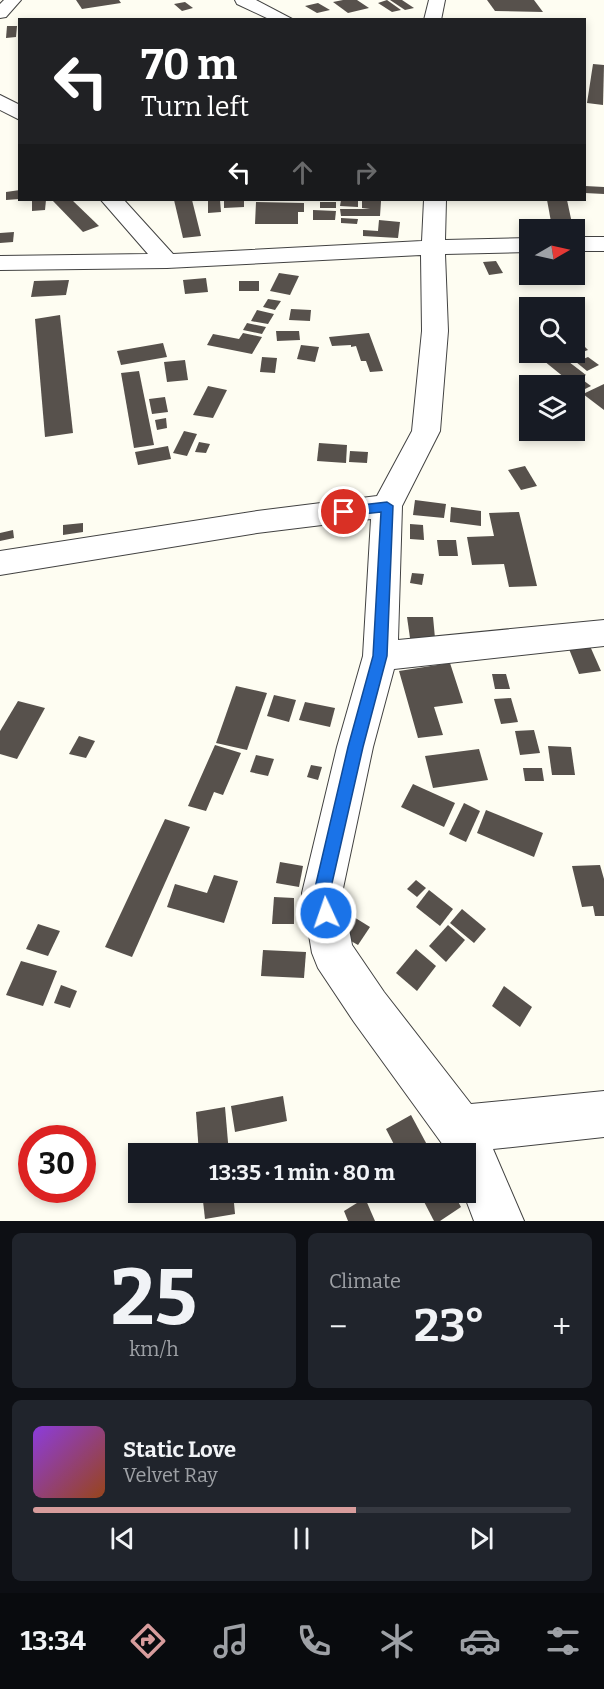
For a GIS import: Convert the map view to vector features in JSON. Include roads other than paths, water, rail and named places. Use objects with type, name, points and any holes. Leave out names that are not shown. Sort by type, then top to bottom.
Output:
[{"type":"street","points":[[0,14],[13,0]]},
{"type":"street","points":[[243,0],[282,18]]},
{"type":"street","points":[[432,18],[437,0]]},
{"type":"street","points":[[0,101],[18,113]]},
{"type":"street","points":[[113,201],[166,261]]},
{"type":"street","points":[[435,201],[433,247],[435,331],[426,431],[387,506],[380,656],[322,892],[333,953],[369,1007],[460,1129],[499,1221]]},
{"type":"street","points":[[585,244],[604,244]]},
{"type":"street","points":[[0,263],[166,261],[433,247],[519,245]]},
{"type":"street","points":[[0,563],[257,522],[387,506]]},
{"type":"street","points":[[380,656],[604,633]]},
{"type":"street","points":[[460,1129],[604,1114]]}]
